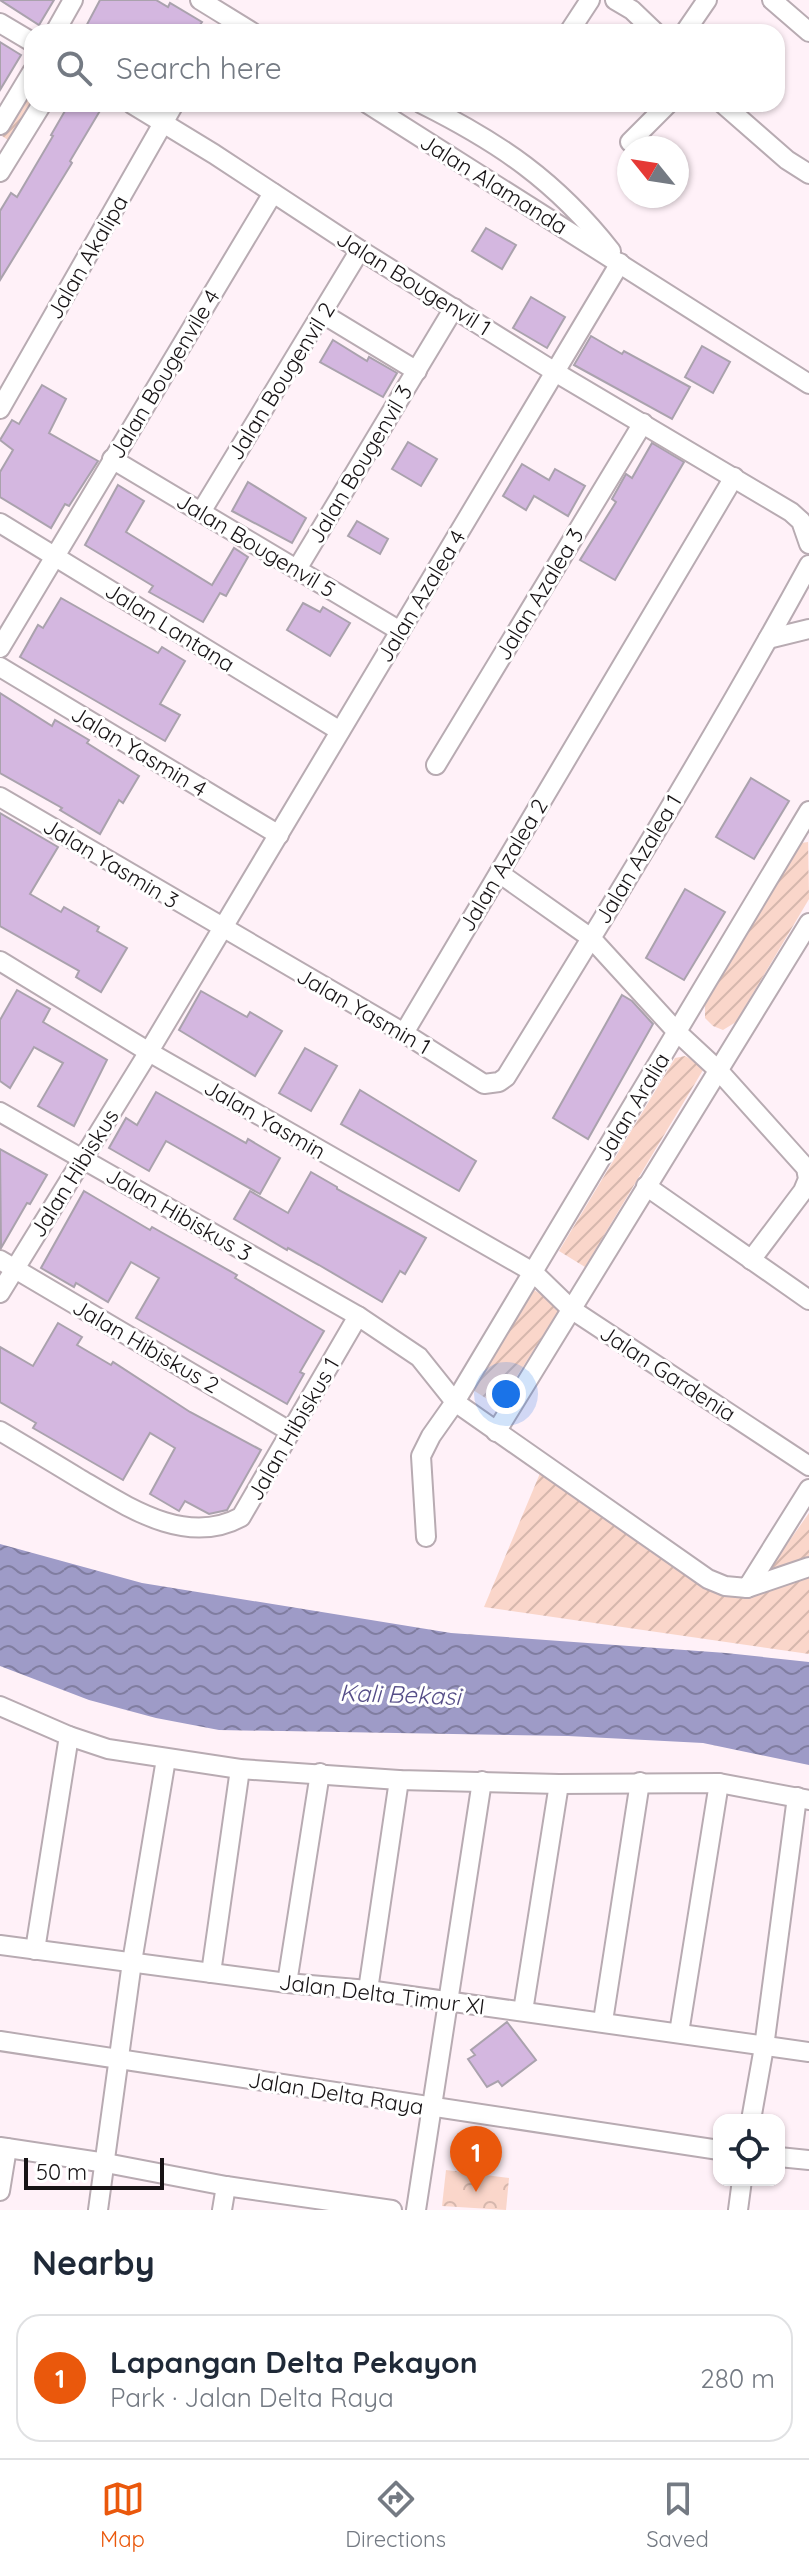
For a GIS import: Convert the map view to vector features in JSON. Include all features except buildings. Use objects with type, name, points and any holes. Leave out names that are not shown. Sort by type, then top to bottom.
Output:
[{"type":"street","points":[[60,24],[73,0]]},
{"type":"street","points":[[200,0],[240,24]]},
{"type":"street","points":[[574,24],[590,0]]},
{"type":"street","points":[[615,0],[647,24]]},
{"type":"street","points":[[690,24],[707,0]]},
{"type":"street","points":[[772,0],[806,25]]},
{"type":"street","points":[[221,24],[226,15]]},
{"type":"street","points":[[0,23],[24,37]]},
{"type":"street","points":[[0,125],[24,85]]},
{"type":"street","points":[[0,172],[6,151],[36,112]]},
{"type":"street","name":"Jalan Bougenvil 1","points":[[144,112],[555,372]]},
{"type":"street","name":"Jalan Akalipa","points":[[0,409],[169,112]]},
{"type":"street","name":"Jalan Alamanda","points":[[381,112],[809,384]]},
{"type":"street","points":[[438,112],[520,160],[590,225],[620,263]]},
{"type":"street","points":[[636,136],[660,112]]},
{"type":"street","points":[[732,112],[787,160],[809,174]]},
{"type":"street","name":"Jalan Bougenvile 4","points":[[0,648],[273,193]]},
{"type":"street","name":"Jalan Bougenvil 2","points":[[201,512],[360,250]]},
{"type":"street","name":"Jalan Azalea 4","points":[[223,929],[620,263]]},
{"type":"street","points":[[417,371],[454,308]]},
{"type":"street","name":"Jalan Bougenvil 3","points":[[297,569],[417,371],[323,314]]},
{"type":"street","points":[[555,372],[791,512],[801,521],[809,544]]},
{"type":"street","name":"Jalan Azalea 3","points":[[436,765],[643,423]]},
{"type":"street","name":"Jalan Bougenvil 5","points":[[112,459],[400,631]]},
{"type":"street","name":"Jalan Azalea 2","points":[[404,1033],[734,477]]},
{"type":"street","name":"Jalan Lantana","points":[[0,523],[340,731]]},
{"type":"street","name":"Jalan Azalea 1","points":[[506,1077],[768,639],[809,565]]},
{"type":"street","points":[[768,639],[809,629]]},
{"type":"street","name":"Jalan Yasmin 4","points":[[0,667],[279,835]]},
{"type":"street","name":"Jalan Yasmin 3","points":[[0,797],[223,929]]},
{"type":"street","name":"Jalan Aralia","points":[[426,1537],[421,1456],[431,1436],[455,1402],[809,814]]},
{"type":"street","points":[[499,873],[591,938],[677,1032],[718,1070],[806,1168],[808,1179],[803,1191],[751,1260]]},
{"type":"street","points":[[496,1432],[809,923]]},
{"type":"street","name":"Jalan Yasmin 1","points":[[223,929],[404,1033],[484,1084],[499,1082],[506,1077]]},
{"type":"street","name":"Jalan Hibiskus","points":[[0,1293],[7,1265],[82,1160],[223,929]]},
{"type":"street","name":"Jalan Yasmin","points":[[0,961],[149,1052],[533,1272]]},
{"type":"street","name":"Jalan Hibiskus 3","points":[[0,1112],[358,1316],[419,1357],[455,1402],[496,1432],[708,1579],[725,1586],[747,1588]]},
{"type":"street","points":[[646,1186],[809,1300]]},
{"type":"street","name":"Jalan Hibiskus 2","points":[[7,1265],[291,1432]]},
{"type":"street","name":"Jalan Gardenia","points":[[533,1272],[571,1309],[809,1466]]},
{"type":"street","name":"Jalan Hibiskus 1","points":[[0,1431],[135,1511],[189,1528],[228,1524],[241,1517],[358,1316]]},
{"type":"street","points":[[747,1588],[809,1489]]},
{"type":"street","points":[[747,1588],[809,1567]]},
{"type":"street","points":[[0,1706],[108,1749],[240,1769],[399,1780],[559,1784],[719,1783],[803,1799],[752,2114]]},
{"type":"street","points":[[35,1950],[69,1736]]},
{"type":"street","points":[[98,2210],[132,1962],[166,1759]]},
{"type":"street","points":[[211,1973],[240,1769]]},
{"type":"street","points":[[287,1983],[320,1773]]},
{"type":"street","points":[[368,1990],[399,1780]]},
{"type":"street","points":[[416,2210],[482,1781]]},
{"type":"street","points":[[603,2021],[640,1782]]},
{"type":"street","points":[[679,2033],[719,1783]]},
{"type":"street","points":[[523,2011],[559,1784]]},
{"type":"street","name":"Jalan Delta Timur XI","points":[[0,1945],[287,1983],[447,2000],[809,2052]]},
{"type":"street","name":"Jalan Delta Raya","points":[[0,2041],[713,2149]]},
{"type":"street","points":[[0,2191],[3,2148],[106,2163],[317,2205],[392,2210]]},
{"type":"street","points":[[785,2158],[809,2160]]},
{"type":"street","points":[[222,2210],[226,2186]]},
{"type":"street","points":[[738,2210],[741,2186]]},
{"type":"green space","points":[[24,99],[24,112],[28,112],[11,142],[2,136]]},
{"type":"green space","points":[[808,842],[809,899],[736,1022],[723,1030],[713,1026],[705,1018],[705,1005],[801,843]]},
{"type":"green space","points":[[685,1056],[698,1063],[703,1070],[585,1267],[559,1251],[675,1058]]},
{"type":"green space","points":[[534,1290],[561,1307],[498,1406],[473,1390]]},
{"type":"green space","points":[[541,1471],[711,1585],[758,1593],[809,1577],[809,1654],[484,1607]]},
{"type":"green space","points":[[809,1513],[809,1563],[773,1574],[768,1571]]},
{"type":"green space","points":[[446,2170],[509,2178],[506,2210],[442,2206]]},
{"type":"water","name":"Kali Bekasi","points":[[0,1544],[142,1583],[451,1633],[809,1662],[809,1765],[703,1743],[568,1736],[219,1730],[156,1718],[89,1700],[0,1666]]},
{"type":"place","name":"Lapangan Delta Pekayon","points":[[476,2192]]}]
